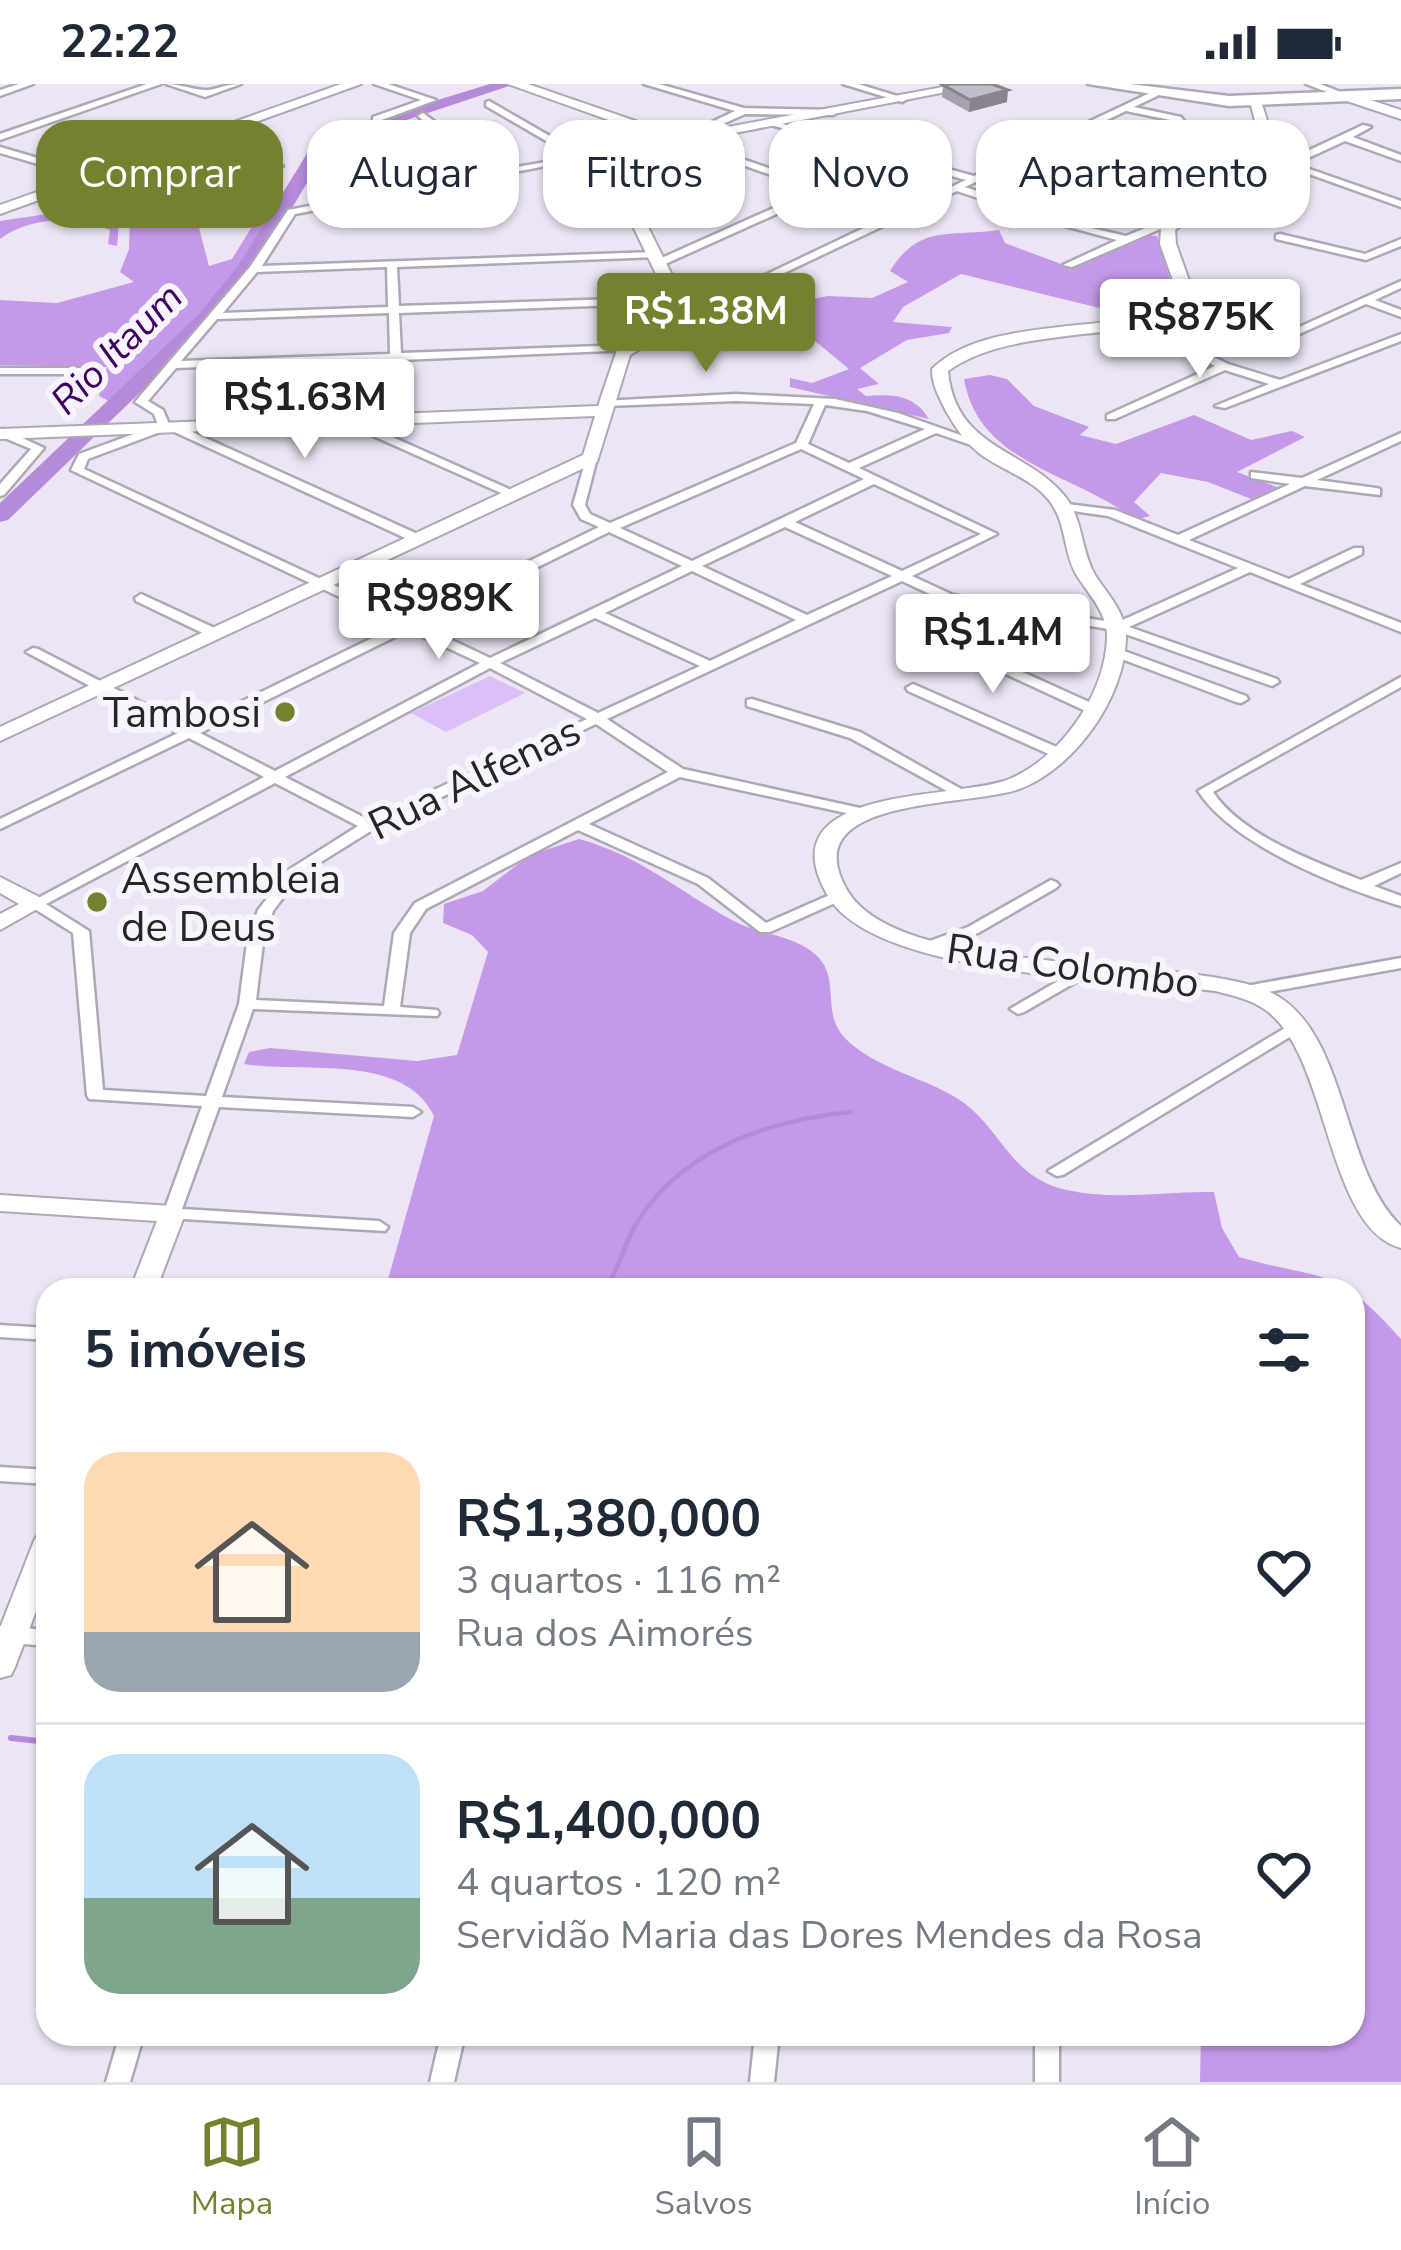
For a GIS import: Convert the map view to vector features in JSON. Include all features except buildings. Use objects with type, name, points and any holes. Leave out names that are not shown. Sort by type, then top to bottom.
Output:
[{"type":"main road","points":[[1095,84],[1254,101],[1401,94]]},
{"type":"street","points":[[0,93],[28,84]]},
{"type":"street","points":[[0,137],[157,84]]},
{"type":"street","points":[[172,84],[205,94],[236,84]]},
{"type":"street","points":[[254,120],[354,84]]},
{"type":"street","points":[[376,119],[430,100],[379,84]]},
{"type":"street","points":[[516,84],[621,120]]},
{"type":"street","points":[[649,84],[744,111],[833,112]]},
{"type":"street","points":[[848,84],[902,99]]},
{"type":"street","points":[[786,120],[980,84]]},
{"type":"street","points":[[1311,84],[1401,115]]},
{"type":"street","points":[[952,190],[1156,93]]},
{"type":"street","points":[[1254,101],[1260,120]]},
{"type":"street","points":[[489,104],[543,135]]},
{"type":"street","points":[[1125,108],[1179,120]]},
{"type":"street","points":[[724,120],[744,111]]},
{"type":"street","points":[[423,116],[428,120]]},
{"type":"street","points":[[745,128],[769,123]]},
{"type":"street","points":[[1310,150],[1366,127]]},
{"type":"street","points":[[1344,137],[1401,158]]},
{"type":"street","points":[[0,150],[36,160]]},
{"type":"street","points":[[952,173],[975,179]]},
{"type":"street","points":[[1310,174],[1401,204]]},
{"type":"street","points":[[957,188],[976,194]]},
{"type":"street","points":[[0,210],[36,197]]},
{"type":"street","points":[[307,209],[292,212],[217,316],[141,402],[159,412],[168,427],[418,539]]},
{"type":"street","points":[[254,269],[656,259],[769,212]]},
{"type":"street","points":[[641,228],[685,317]]},
{"type":"street","points":[[176,365],[628,348],[873,228]]},
{"type":"street","points":[[1085,228],[1122,238]]},
{"type":"street","points":[[1068,265],[1149,228]]},
{"type":"street","points":[[1168,228],[1167,239],[1187,304],[1266,346],[1401,284]]},
{"type":"street","points":[[1280,237],[1366,257],[1401,242]]},
{"type":"street","points":[[392,264],[398,418]]},
{"type":"street","points":[[217,316],[677,300]]},
{"type":"street","points":[[1365,300],[1401,314]]},
{"type":"street","points":[[974,442],[940,381],[940,369],[950,359],[986,347],[1166,318],[1187,304]]},
{"type":"street","points":[[1140,324],[1223,366],[1282,384]]},
{"type":"street","points":[[1221,406],[1401,337]]},
{"type":"street","points":[[628,348],[615,368],[579,505],[585,517],[806,620]]},
{"type":"street","points":[[1111,417],[1223,366]]},
{"type":"street","points":[[0,371],[86,370]]},
{"type":"street","points":[[2,434],[605,407],[813,401],[891,414],[974,442],[1047,488],[1064,506],[1080,565],[1117,627],[1116,652],[1095,710],[1024,779],[860,812],[678,772],[596,718],[490,663],[77,470],[83,457],[168,427]]},
{"type":"street","points":[[801,446],[813,401]]},
{"type":"street","points":[[346,420],[514,494]]},
{"type":"street","points":[[848,468],[934,429]]},
{"type":"street","points":[[0,492],[38,448],[2,434]]},
{"type":"street","points":[[1178,539],[1401,437]]},
{"type":"street","points":[[0,825],[606,529],[801,446],[874,479]]},
{"type":"street","points":[[0,735],[591,458]]},
{"type":"street","points":[[1255,476],[1376,492]]},
{"type":"street","points":[[0,923],[490,663],[874,479]]},
{"type":"street","name":"Rua Alfenas","points":[[172,1214],[248,1004],[255,943],[274,897],[310,860],[369,826],[991,534],[874,479]]},
{"type":"street","points":[[1064,506],[1097,509],[1401,628]]},
{"type":"street","points":[[785,522],[901,576],[986,606],[1117,627],[1272,682]]},
{"type":"street","points":[[1289,584],[1358,551]]},
{"type":"street","points":[[1117,627],[1250,568]]},
{"type":"street","points":[[141,598],[216,634]]},
{"type":"street","points":[[942,639],[986,606]]},
{"type":"street","points":[[595,613],[709,665]]},
{"type":"street","points":[[33,652],[369,826]]},
{"type":"street","points":[[1116,652],[1240,699]]},
{"type":"street","points":[[987,660],[1095,710]]},
{"type":"street","points":[[1401,681],[1205,791],[1213,806],[1244,828],[1401,901]]},
{"type":"street","points":[[913,688],[1056,752]]},
{"type":"street","points":[[752,703],[877,744],[963,794]]},
{"type":"street","points":[[391,1011],[402,933],[420,906],[678,772]]},
{"type":"street","points":[[578,824],[703,881],[765,929],[839,896],[829,862],[829,842],[860,812]]},
{"type":"street","points":[[1361,886],[1401,867]]},
{"type":"street","points":[[0,884],[81,931],[94,1095],[413,1112]]},
{"type":"street","points":[[932,945],[974,930],[1051,885]]},
{"type":"street","name":"Rua Colombo","points":[[839,896],[869,920],[932,945],[1082,972],[1246,991],[1274,1004],[1294,1027],[1327,1095],[1364,1197],[1401,1240]]},
{"type":"street","points":[[1246,991],[1401,963]]},
{"type":"street","points":[[1018,1009],[1082,972]]},
{"type":"street","points":[[248,1004],[431,1013]]},
{"type":"street","points":[[1057,1171],[1294,1027]]},
{"type":"street","points":[[0,1203],[379,1227]]},
{"type":"street","points":[[148,1278],[172,1214]]},
{"type":"street","points":[[0,1331],[36,1333]]},
{"type":"street","points":[[0,1474],[36,1476]]},
{"type":"street","points":[[0,1667],[6,1635],[36,1567]]},
{"type":"street","points":[[6,1635],[36,1637]]},
{"type":"street","points":[[118,2082],[128,2046]]},
{"type":"street","points":[[442,2082],[450,2046]]},
{"type":"street","points":[[762,2082],[766,2046]]},
{"type":"street","points":[[1047,2046],[1047,2082]]},
{"type":"shaded area","points":[[36,216],[36,223],[0,239],[0,221]]},
{"type":"shaded area","points":[[103,228],[119,228],[117,246],[108,244],[110,230]]},
{"type":"shaded area","points":[[130,228],[199,228],[209,266],[232,259],[251,228],[266,228],[243,268],[208,310],[111,402],[99,396],[107,367],[0,365],[0,300],[57,303],[134,282],[120,272],[129,249]]},
{"type":"shaded area","points":[[999,230],[1005,243],[1069,267],[1142,235],[1157,236],[1171,283],[1124,314],[961,274],[903,307],[893,322],[952,327],[949,333],[907,340],[860,368],[879,384],[857,389],[866,396],[902,397],[929,419],[790,387],[790,378],[812,383],[849,369],[815,341],[757,310],[828,296],[872,298],[908,282],[890,271],[924,239]]},
{"type":"shaded area","points":[[990,375],[1007,379],[1034,406],[1089,427],[1080,435],[1116,444],[1194,415],[1251,440],[1292,431],[1305,437],[1237,472],[1282,489],[1256,501],[1208,482],[1161,473],[1134,502],[1150,516],[1135,520],[1033,464],[989,431],[973,408],[964,379]]},
{"type":"shaded area","points":[[490,676],[525,693],[446,732],[411,713]]},
{"type":"shaded area","points":[[579,839],[600,846],[742,925],[807,948],[828,974],[833,1017],[844,1037],[871,1058],[964,1103],[1033,1175],[1085,1193],[1214,1192],[1222,1228],[1239,1257],[1325,1278],[388,1278],[434,1116],[400,1082],[376,1074],[244,1064],[249,1052],[270,1048],[417,1061],[457,1055],[488,952],[472,935],[443,923],[444,904],[483,891],[530,855]]},
{"type":"shaded area","points":[[1365,1304],[1401,1339],[1401,2082],[1200,2082],[1201,2046],[1365,2046]]},
{"type":"waterway","name":"Rio Itaum","points":[[0,515],[206,318],[246,269],[317,151],[346,134],[507,84]]},
{"type":"waterway","points":[[611,1278],[636,1224],[655,1198],[702,1158],[758,1132],[850,1112]]},
{"type":"waterway","points":[[11,1738],[36,1741]]},
{"type":"place","name":"Tambosi","points":[[285,712]]},
{"type":"place","name":"Assembleia de Deus","points":[[97,902]]}]
